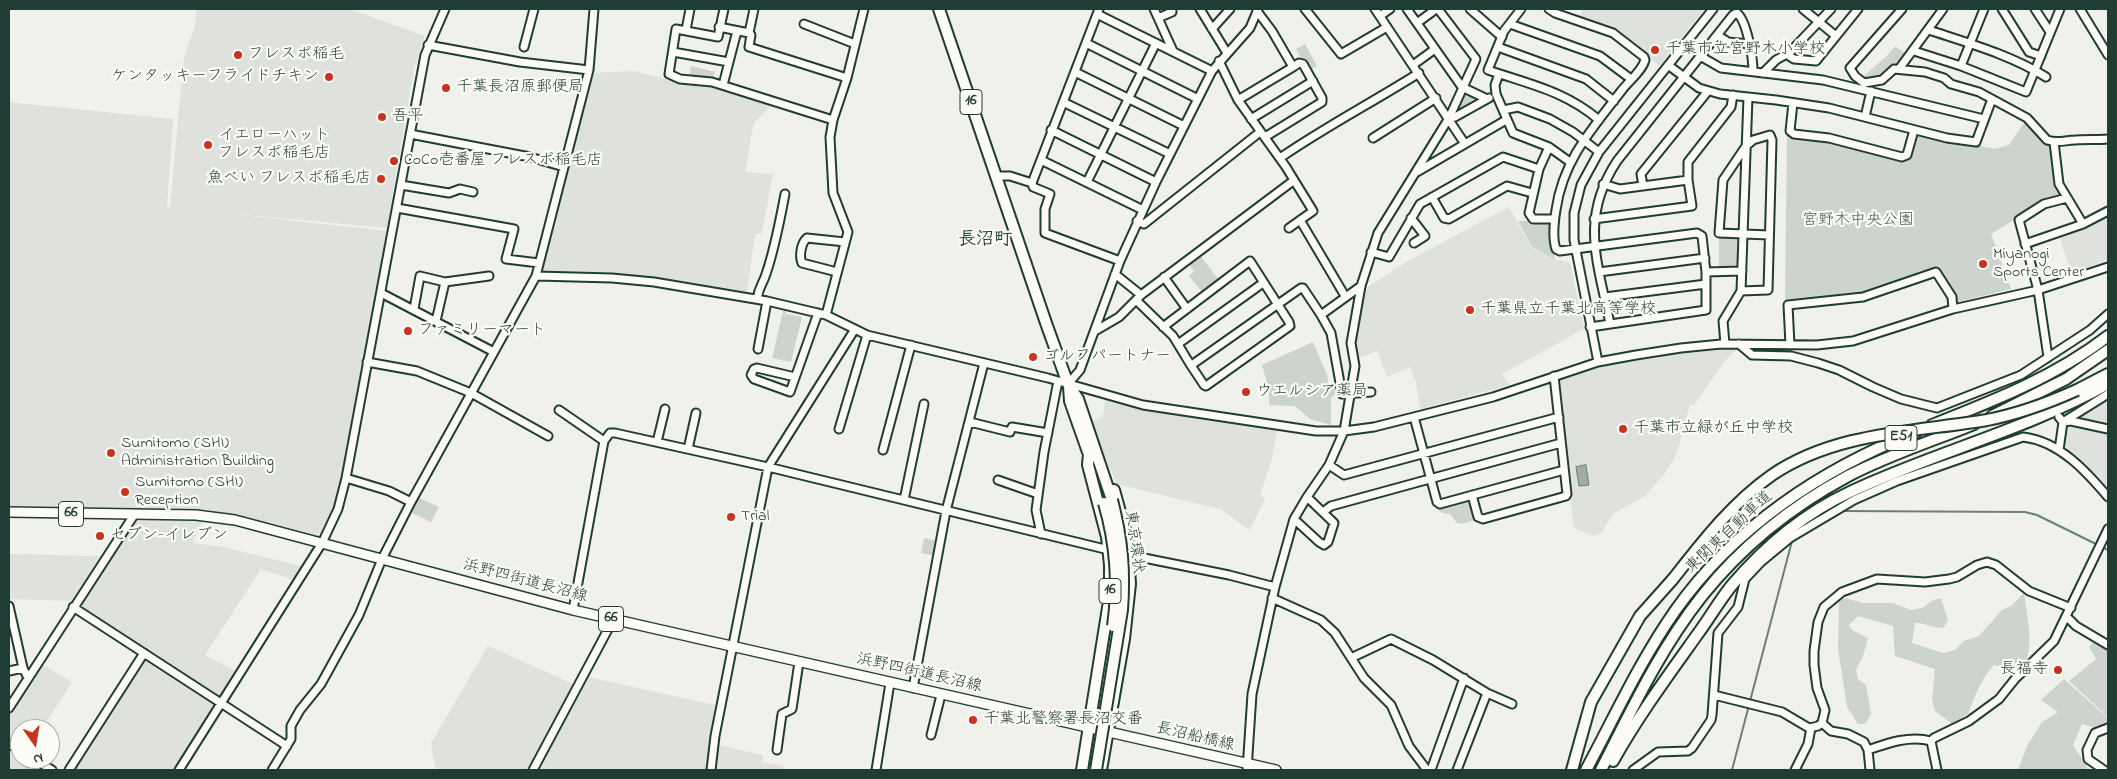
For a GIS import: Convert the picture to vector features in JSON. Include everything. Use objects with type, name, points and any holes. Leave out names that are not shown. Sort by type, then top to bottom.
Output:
[{"type":"highway","name":"東京環状","points":[[938,9],[1068,384],[1078,399],[1092,453],[1121,536],[1124,584],[1122,610],[1096,770]]},
{"type":"highway","name":"東関東自動車道","points":[[1586,770],[1617,708],[1674,611],[1711,567],[1762,519],[1793,496],[1844,464],[1887,443],[1986,404],[2034,382],[2078,357],[2108,336]]},
{"type":"highway","name":"東関東自動車道","points":[[1601,770],[1657,664],[1685,619],[1720,576],[1770,528],[1802,504],[1850,475],[1895,454],[1962,429],[2025,401],[2066,379],[2108,350]]},
{"type":"highway","points":[[1572,770],[1591,702],[1640,616],[1729,511],[1752,491],[1794,463],[1820,450],[1846,442],[1891,433],[1989,420],[2016,413],[2077,390],[2108,374]]},
{"type":"highway","points":[[1607,770],[1638,716],[1731,586],[1768,546],[1798,522],[1848,493],[1908,467],[2037,419],[2108,384]]},
{"type":"highway","points":[[1092,453],[1102,461],[1120,506],[1129,555],[1129,601],[1101,770]]},
{"type":"highway","name":"16","points":[[1090,729],[1109,613],[1110,595],[1109,550],[1088,465],[1092,453]]},
{"type":"highway","name":"東京環状","points":[[1089,770],[1116,593],[1116,566],[1108,502]]},
{"type":"highway","points":[[1082,770],[1090,729]]},
{"type":"main road","name":"浜野四街道長沼線","points":[[9,512],[214,517],[322,543],[613,620],[1108,733]]},
{"type":"main road","name":"長沼船橋線","points":[[1108,733],[1248,768],[1276,770]]},
{"type":"street","points":[[179,770],[322,543],[338,509],[346,478],[428,45],[445,9]]},
{"type":"street","points":[[524,47],[534,9]]},
{"type":"street","points":[[272,770],[291,739],[291,726],[300,710],[321,684],[359,615],[382,559],[411,502],[536,276],[588,70],[594,9]]},
{"type":"street","points":[[686,30],[690,9]]},
{"type":"street","points":[[724,9],[718,37],[676,29],[669,74],[680,79],[723,85],[833,120]]},
{"type":"street","points":[[754,9],[749,33],[751,35],[749,47],[847,78]]},
{"type":"street","points":[[795,377],[757,368],[754,369],[751,375],[754,379],[790,392],[837,272],[848,232],[838,209],[832,183],[830,137],[864,9]]},
{"type":"street","points":[[1154,9],[1174,52]]},
{"type":"street","points":[[1158,18],[1172,12],[1172,9]]},
{"type":"street","points":[[1200,9],[1227,53]]},
{"type":"street","points":[[1212,29],[1230,9]]},
{"type":"street","points":[[1305,9],[1341,54],[1387,27]]},
{"type":"street","points":[[1375,9],[1465,144]]},
{"type":"street","points":[[1380,16],[1390,9]]},
{"type":"street","points":[[1407,9],[1462,87],[1487,98]]},
{"type":"street","points":[[1248,768],[1252,694],[1272,598],[1294,520],[1329,465],[1344,431],[1355,366],[1351,343],[1361,286],[1371,252],[1378,233],[1449,118],[1476,59],[1437,9],[1417,23]]},
{"type":"street","points":[[1520,9],[1502,37],[1488,70],[1561,94],[1580,105],[1599,120]]},
{"type":"street","points":[[1549,9],[1555,13],[1613,33],[1644,57],[1645,63],[1583,140],[1570,162],[1560,190],[1554,219],[1556,249],[1560,251],[1697,233],[1702,236],[1705,258],[1707,308],[1704,311],[1590,327]]},
{"type":"street","points":[[1598,362],[1575,248],[1574,213],[1581,185],[1598,152],[1713,9]]},
{"type":"street","points":[[1803,9],[1836,36]]},
{"type":"street","points":[[1763,73],[1776,60],[1786,54],[1831,9]]},
{"type":"street","points":[[1786,54],[1794,59],[1816,61],[1858,9]]},
{"type":"street","points":[[1902,9],[1850,68],[1855,76],[1864,83],[1882,80],[1894,69],[1925,72],[1944,78],[1951,84],[1979,92],[1992,99],[2027,118],[2042,137],[2054,142],[2108,138]]},
{"type":"street","points":[[1899,69],[1943,9]]},
{"type":"street","points":[[1961,66],[1984,9]]},
{"type":"street","points":[[2002,9],[2029,52],[2041,56]]},
{"type":"street","points":[[2036,9],[2050,32]]},
{"type":"street","points":[[1914,51],[1961,66],[2026,92],[2060,9]]},
{"type":"street","points":[[2080,9],[2108,55]]},
{"type":"street","points":[[1068,384],[1080,370],[1120,261],[1142,210],[1212,70],[1250,28],[1257,10]]},
{"type":"street","points":[[1257,10],[1272,31],[1292,67]]},
{"type":"street","points":[[1476,10],[1502,37]]},
{"type":"street","points":[[1032,183],[1098,11],[1156,43],[1212,70]]},
{"type":"street","points":[[1610,324],[1594,246],[1594,219],[1603,184],[1617,161],[1683,76],[1736,13],[1741,17],[1749,44],[1753,60],[1753,72]]},
{"type":"street","points":[[804,24],[856,44]]},
{"type":"street","points":[[1510,24],[1600,56],[1631,79]]},
{"type":"street","points":[[719,27],[749,33]]},
{"type":"street","points":[[1929,30],[2035,70],[2046,77]]},
{"type":"street","points":[[723,85],[737,31]]},
{"type":"street","points":[[1717,35],[1728,42],[1749,44]]},
{"type":"street","points":[[1086,43],[1198,98]]},
{"type":"street","points":[[1088,182],[1156,43]]},
{"type":"street","points":[[428,45],[520,62],[588,70]]},
{"type":"street","points":[[1498,47],[1586,79],[1614,101]]},
{"type":"street","points":[[1413,65],[1435,49]]},
{"type":"street","points":[[673,52],[729,62]]},
{"type":"street","points":[[1700,56],[1721,68],[1823,80],[1871,90],[1984,119]]},
{"type":"street","points":[[1220,61],[1238,100],[1280,158],[1313,211],[1289,228]]},
{"type":"street","points":[[1137,221],[1144,224],[1262,135],[1322,102],[1322,98],[1303,64],[1299,63],[1238,100]]},
{"type":"street","points":[[1668,65],[1692,83],[1708,91],[1829,108],[1946,138],[1976,142],[1992,99]]},
{"type":"street","points":[[1075,72],[1184,126]]},
{"type":"street","points":[[1280,158],[1310,137],[1382,97],[1419,73]]},
{"type":"street","points":[[1499,74],[1495,85],[1496,94],[1513,133],[1549,147],[1570,162]]},
{"type":"street","points":[[1251,119],[1313,81]]},
{"type":"street","points":[[1865,117],[1871,90]]},
{"type":"street","points":[[1643,186],[1642,174],[1708,91]]},
{"type":"street","points":[[1449,118],[1455,117],[1496,94]]},
{"type":"street","points":[[1594,219],[1690,208],[1693,203],[1688,180],[1688,162],[1731,107],[1733,96]]},
{"type":"street","points":[[1725,344],[1723,321],[1740,291],[1742,271],[1748,97]]},
{"type":"street","points":[[1372,138],[1436,98]]},
{"type":"street","points":[[1063,102],[1170,154]]},
{"type":"street","points":[[1793,103],[1790,132],[1794,134],[1829,138],[1902,157],[1907,155],[1914,130]]},
{"type":"street","points":[[1502,110],[1518,107],[1550,119],[1562,125],[1598,152]]},
{"type":"street","points":[[1417,172],[1506,120]]},
{"type":"street","points":[[1051,130],[1156,182]]},
{"type":"street","points":[[410,134],[530,157],[564,167]]},
{"type":"street","points":[[1740,291],[1768,290],[1772,140],[1770,135],[1753,140],[1746,146],[1722,180],[1719,233],[1769,235]]},
{"type":"street","points":[[2054,142],[2059,184],[2083,224]]},
{"type":"street","points":[[1549,147],[1539,169],[1532,193],[1530,216],[1533,219],[1554,219]]},
{"type":"street","points":[[1371,252],[1389,256],[1420,204],[1503,157],[1539,169]]},
{"type":"street","points":[[1041,160],[1142,210]]},
{"type":"street","points":[[996,176],[1010,176],[1032,183],[1033,187],[1050,194],[1044,209],[1045,233],[1120,261]]},
{"type":"street","points":[[1603,184],[1620,189],[1688,180]]},
{"type":"street","points":[[1095,331],[1119,317],[1164,278],[1293,181]]},
{"type":"street","points":[[401,185],[449,193],[460,189],[473,192]]},
{"type":"street","points":[[1432,197],[1444,218],[1449,219],[1507,186],[1532,193]]},
{"type":"street","points":[[756,299],[759,285],[767,273],[785,194]]},
{"type":"street","points":[[2048,357],[2038,290],[2019,220],[2044,204],[2067,198]]},
{"type":"street","points":[[396,208],[514,229],[506,259],[539,263]]},
{"type":"street","points":[[2025,244],[2083,224],[2108,211]]},
{"type":"street","points":[[1411,218],[1425,236],[1414,243]]},
{"type":"street","points":[[1300,220],[1345,296]]},
{"type":"street","points":[[837,272],[802,263],[800,258],[804,240],[807,238],[845,242]]},
{"type":"street","points":[[1599,272],[1705,258]]},
{"type":"street","points":[[1115,274],[1139,298],[1163,327],[1178,344],[1206,386],[1288,327],[1289,322],[1250,261],[1163,327]]},
{"type":"street","points":[[536,276],[612,278],[654,282],[767,301],[822,314],[867,335],[1058,381],[1143,404],[1296,429],[1344,431],[1374,427],[1493,396],[1598,362],[1681,348],[1725,344],[1835,344],[1853,341],[1953,309],[2038,290],[2108,267]]},
{"type":"street","points":[[1706,272],[1742,271]]},
{"type":"street","points":[[1790,345],[1788,305],[1863,297],[1936,272],[1952,297],[1953,309]]},
{"type":"street","points":[[414,309],[420,276],[444,282],[489,276]]},
{"type":"street","points":[[1164,278],[1187,309]]},
{"type":"street","points":[[436,321],[444,282]]},
{"type":"street","points":[[1178,344],[1263,283]]},
{"type":"street","points":[[1605,298],[1706,284]]},
{"type":"street","points":[[1320,315],[1361,286]]},
{"type":"street","points":[[1190,364],[1198,361],[1277,304],[1303,288],[1331,333],[1342,394],[1371,392]]},
{"type":"street","points":[[381,293],[494,352]]},
{"type":"street","points":[[758,349],[767,301]]},
{"type":"street","points":[[1739,344],[1752,355],[1791,356],[1818,363],[1839,370],[1873,388],[1901,399],[1937,408],[2009,381],[2090,330],[2108,314]]},
{"type":"street","points":[[711,770],[715,736],[768,467],[855,329]]},
{"type":"street","points":[[839,429],[867,335]]},
{"type":"street","points":[[883,450],[911,346]]},
{"type":"street","points":[[368,362],[417,371],[471,393],[548,436]]},
{"type":"street","points":[[913,688],[946,511],[984,363]]},
{"type":"street","points":[[1472,495],[1480,519],[1564,498],[1567,494],[1554,376]]},
{"type":"street","points":[[1041,534],[1036,510],[1058,381]]},
{"type":"street","points":[[2061,420],[2108,394]]},
{"type":"street","points":[[904,500],[924,404]]},
{"type":"street","points":[[657,442],[665,409]]},
{"type":"street","points":[[559,410],[604,441]]},
{"type":"street","points":[[688,449],[696,413]]},
{"type":"street","points":[[1414,417],[1437,502],[1440,504],[1564,470]]},
{"type":"street","points":[[1329,465],[1344,475],[1558,417]]},
{"type":"street","points":[[2061,420],[2108,429]]},
{"type":"street","points":[[2059,450],[2061,420]]},
{"type":"street","points":[[970,422],[1010,432],[1012,427],[1048,433]]},
{"type":"street","points":[[573,610],[604,441],[610,433],[768,467],[1109,550]]},
{"type":"street","points":[[1633,770],[1658,752],[1679,753],[1692,748],[1711,720],[1718,633],[1738,607],[1745,579],[1761,562],[1790,538],[1837,508],[1897,481],[2023,437],[2031,438],[2059,450],[2078,465],[2108,497]]},
{"type":"street","points":[[1323,512],[1331,506],[1561,443]]},
{"type":"street","points":[[346,478],[389,491],[411,502]]},
{"type":"street","points":[[998,480],[1038,494]]},
{"type":"street","points":[[1294,520],[1319,542],[1327,544],[1334,522],[1307,497]]},
{"type":"street","points":[[9,708],[134,515]]},
{"type":"street","points":[[1868,750],[1894,741],[1930,741],[1969,721],[1999,699],[2015,679],[2054,641],[2108,529]]},
{"type":"street","points":[[1129,555],[1229,575],[1275,587]]},
{"type":"street","points":[[1714,695],[1782,712],[1811,728],[1818,726],[1822,723],[1825,710],[1817,688],[1814,665],[1815,643],[1818,622],[1824,607],[1842,592],[1877,579],[1925,582],[1949,579],[1987,562],[1996,565],[2029,591],[2071,608]]},
{"type":"street","points":[[1272,598],[1321,620],[1335,633],[1364,678],[1391,706],[1409,746],[1429,770],[1464,678]]},
{"type":"street","points":[[9,606],[10,619],[23,668],[28,678]]},
{"type":"street","points":[[73,607],[287,746]]},
{"type":"street","points":[[2067,617],[2076,626],[2108,645]]},
{"type":"street","points":[[533,770],[613,620]]},
{"type":"street","points":[[1351,658],[1391,639],[1464,678],[1486,693],[1512,704]]},
{"type":"street","points":[[70,770],[144,653]]},
{"type":"street","points":[[777,750],[782,714],[792,709],[799,662]]},
{"type":"street","points":[[9,671],[23,668]]},
{"type":"street","points":[[876,770],[890,683]]},
{"type":"street","points":[[1457,770],[1486,693]]},
{"type":"street","points":[[932,735],[941,695]]},
{"type":"street","points":[[1822,723],[1831,731],[1859,738],[1864,742],[1868,750],[1870,770]]},
{"type":"street","points":[[1795,770],[1808,744],[1811,728]]},
{"type":"street","points":[[2104,770],[2088,759],[2087,750],[2095,733],[2108,728]]},
{"type":"street","points":[[1930,741],[1937,770]]},
{"type":"shaded area","points":[[196,9],[349,9],[425,36],[417,64],[414,68],[387,228],[223,213],[388,231],[347,454],[335,502],[318,536],[236,514],[118,508],[9,506],[9,102],[173,119],[167,206],[170,207],[184,57],[195,25]]},
{"type":"shaded area","name":"千葉市立宮野木小学校","points":[[1583,9],[1705,9],[1659,66],[1619,34],[1579,18]]},
{"type":"shaded area","points":[[634,71],[683,83],[707,85],[772,105],[754,123],[750,141],[746,172],[773,174],[762,233],[755,234],[747,292],[656,278],[540,273],[590,73]]},
{"type":"shaded area","name":"千葉県立千葉北高等学校","points":[[1509,207],[1532,248],[1555,260],[1570,262],[1584,329],[1502,374],[1510,385],[1420,409],[1416,383],[1410,367],[1387,377],[1377,351],[1356,359],[1354,344],[1363,290],[1411,259]]},
{"type":"shaded area","points":[[2108,215],[2108,260],[2071,273],[2059,235]]},
{"type":"shaded area","name":"千葉市立緑が丘中学校","points":[[1714,349],[1737,349],[1725,361],[1694,405],[1690,405],[1677,453],[1664,475],[1645,496],[1614,513],[1601,533],[1593,536],[1574,528],[1557,385],[1560,379],[1623,361]]},
{"type":"shaded area","points":[[2108,397],[2108,430],[2072,418]]},
{"type":"shaded area","points":[[1105,400],[1277,431],[1272,458],[1260,496],[1265,498],[1250,530],[1220,509],[1117,484],[1090,423],[1103,416]]},
{"type":"shaded area","points":[[2070,425],[2108,431],[2108,489],[2099,478],[2064,448],[2062,438]]},
{"type":"shaded area","points":[[1586,465],[1589,485],[1579,486],[1576,467]]},
{"type":"shaded area","points":[[134,518],[204,519],[192,543],[218,546],[302,566],[296,581],[261,569],[205,655],[237,672],[221,699],[76,607]]},
{"type":"shaded area","points":[[9,554],[100,556],[72,601],[10,599]]},
{"type":"shaded area","points":[[488,646],[573,684],[527,770],[440,770],[435,767],[431,743]]},
{"type":"shaded area","points":[[145,657],[216,703],[173,770],[72,770]]},
{"type":"shaded area","points":[[41,664],[72,682],[48,719],[10,719],[10,742],[9,715]]},
{"type":"shaded area","points":[[588,677],[715,705],[706,770],[537,770]]},
{"type":"shaded area","points":[[718,745],[763,755],[763,762],[784,766],[783,770],[714,770]]},
{"type":"shaded area","points":[[9,746],[10,769],[49,770],[9,770]]},
{"type":"green space","points":[[1305,44],[1317,66],[1308,71],[1296,49]]},
{"type":"green space","points":[[1895,46],[1907,55],[1903,60],[1884,75],[1866,80],[1863,77],[1888,55]]},
{"type":"green space","points":[[691,66],[715,72],[713,80],[689,78]]},
{"type":"green space","points":[[1462,91],[1478,96],[1479,101],[1460,113],[1456,107]]},
{"type":"green space","name":"宮野木中央公園","points":[[2027,119],[2053,144],[2065,196],[2044,202],[1991,234],[2011,289],[1957,302],[1955,293],[1937,269],[1844,298],[1824,301],[1785,302],[1787,134],[1824,139],[1909,160],[1917,132],[1995,149],[2009,145]]},
{"type":"green space","points":[[1518,221],[1550,221],[1552,223],[1555,260],[1532,247]]},
{"type":"green space","points":[[1719,234],[1740,234],[1739,268],[1719,269]]},
{"type":"green space","points":[[1199,254],[1219,280],[1203,293],[1189,276],[1194,271],[1188,263]]},
{"type":"green space","points":[[784,307],[787,307],[786,314],[802,317],[791,362],[772,358]]},
{"type":"green space","points":[[1313,342],[1327,375],[1329,386],[1337,385],[1339,395],[1331,397],[1331,425],[1310,419],[1295,406],[1269,405],[1269,390],[1262,365]]},
{"type":"green space","points":[[417,497],[439,507],[431,522],[410,512]]},
{"type":"green space","points":[[1471,499],[1476,520],[1462,524],[1457,523],[1450,514],[1443,513],[1435,508]]},
{"type":"green space","points":[[924,538],[938,541],[935,556],[921,553]]},
{"type":"green space","points":[[2024,593],[2029,633],[2028,654],[2025,663],[2020,668],[2014,670],[1994,665],[1979,687],[1969,713],[1952,724],[1935,711],[1932,699],[1935,669],[1895,656],[1893,626],[1858,616],[1849,625],[1852,630],[1868,638],[1863,656],[1856,670],[1858,679],[1866,685],[1871,714],[1865,724],[1858,724],[1847,707],[1838,650],[1839,601],[1846,598],[1862,603],[1893,603],[1911,610],[1922,608],[1933,600],[1941,598],[1948,620],[1944,627],[1937,628],[1915,623],[1912,643],[1943,653],[1955,650],[1964,641],[1979,636],[2002,610],[2011,606]]},
{"type":"green space","points":[[2093,642],[2108,648],[2108,717],[2069,681],[2096,659],[2089,647]]},
{"type":"green space","points":[[2064,679],[2108,718],[2108,725],[2096,728],[2082,724],[2073,745],[2087,766],[2086,770],[2018,770],[2028,744],[2042,722],[2058,712],[2041,700]]},
{"type":"waterway","points":[[1843,511],[2025,512],[2037,515],[2098,545]]},
{"type":"waterway","points":[[1732,770],[1792,541]]},
{"type":"waterway","points":[[2102,547],[2108,550]]},
{"type":"tunnel","points":[[2048,357],[2056,402]]},
{"type":"place","name":"千葉市立宮野木小学校","points":[[1655,50]]},
{"type":"place","name":"フレスポ稲毛","points":[[238,55]]},
{"type":"place","name":"ケンタッキーフライドチキン","points":[[329,77]]},
{"type":"place","name":"千葉長沼原郵便局","points":[[446,88]]},
{"type":"place","name":"吾平","points":[[382,117]]},
{"type":"place","name":"イエローハット フレスポ稲毛店","points":[[208,145]]},
{"type":"place","name":"CoCo壱番屋 フレスポ稲毛店","points":[[394,161]]},
{"type":"place","name":"魚べい フレスポ稲毛店","points":[[381,179]]},
{"type":"place","name":"Miyanogi Sports Center","points":[[1983,264]]},
{"type":"place","name":"千葉県立千葉北高等学校","points":[[1470,310]]},
{"type":"place","name":"ファミリーマート","points":[[408,331]]},
{"type":"place","name":"ゴルフパートナー","points":[[1033,357]]},
{"type":"place","name":"ウエルシア薬局","points":[[1246,392]]},
{"type":"place","name":"千葉市立緑が丘中学校","points":[[1623,429]]},
{"type":"place","name":"Sumitomo (SHI) Administration Building","points":[[111,453]]},
{"type":"place","name":"Sumitomo (SHI) Reception","points":[[125,492]]},
{"type":"place","name":"Trial","points":[[731,517]]},
{"type":"place","name":"セブン-イレブン","points":[[100,536]]},
{"type":"place","name":"長福寺","points":[[2058,670]]},
{"type":"place","name":"千葉北警察署長沼交番","points":[[973,720]]},
{"type":"district","name":"長沼町","points":[[985,241]]}]
